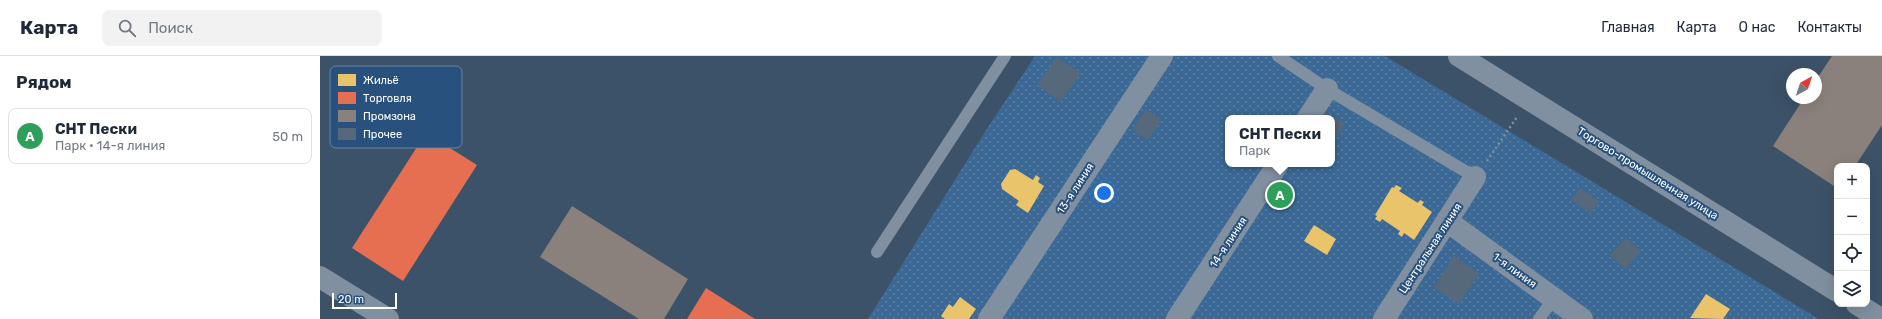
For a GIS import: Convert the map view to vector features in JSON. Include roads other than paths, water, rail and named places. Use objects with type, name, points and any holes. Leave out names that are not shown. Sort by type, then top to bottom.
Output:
[{"type":"street","name":"13-я линия","points":[[989,319],[1162,56]]},
{"type":"street","name":"Торгово-промышленная улица","points":[[1459,56],[1834,289]]},
{"type":"street","points":[[1310,115],[1327,89]]},
{"type":"street","name":"14-я линия","points":[[1177,319],[1276,167]]},
{"type":"street","name":"Центральная линия","points":[[1384,319],[1475,177]]},
{"type":"street","name":"1-я линия","points":[[1447,221],[1582,319]]},
{"type":"street","points":[[320,277],[388,319]]},
{"type":"street","points":[[1862,307],[1881,319]]},
{"type":"lane","points":[[877,252],[1005,56]]},
{"type":"lane","points":[[1278,56],[1327,89],[1475,177]]},
{"type":"lane","points":[[1539,319],[1554,298]]},
{"type":"place","name":"СНТ Пески","points":[[1280,195]]}]
